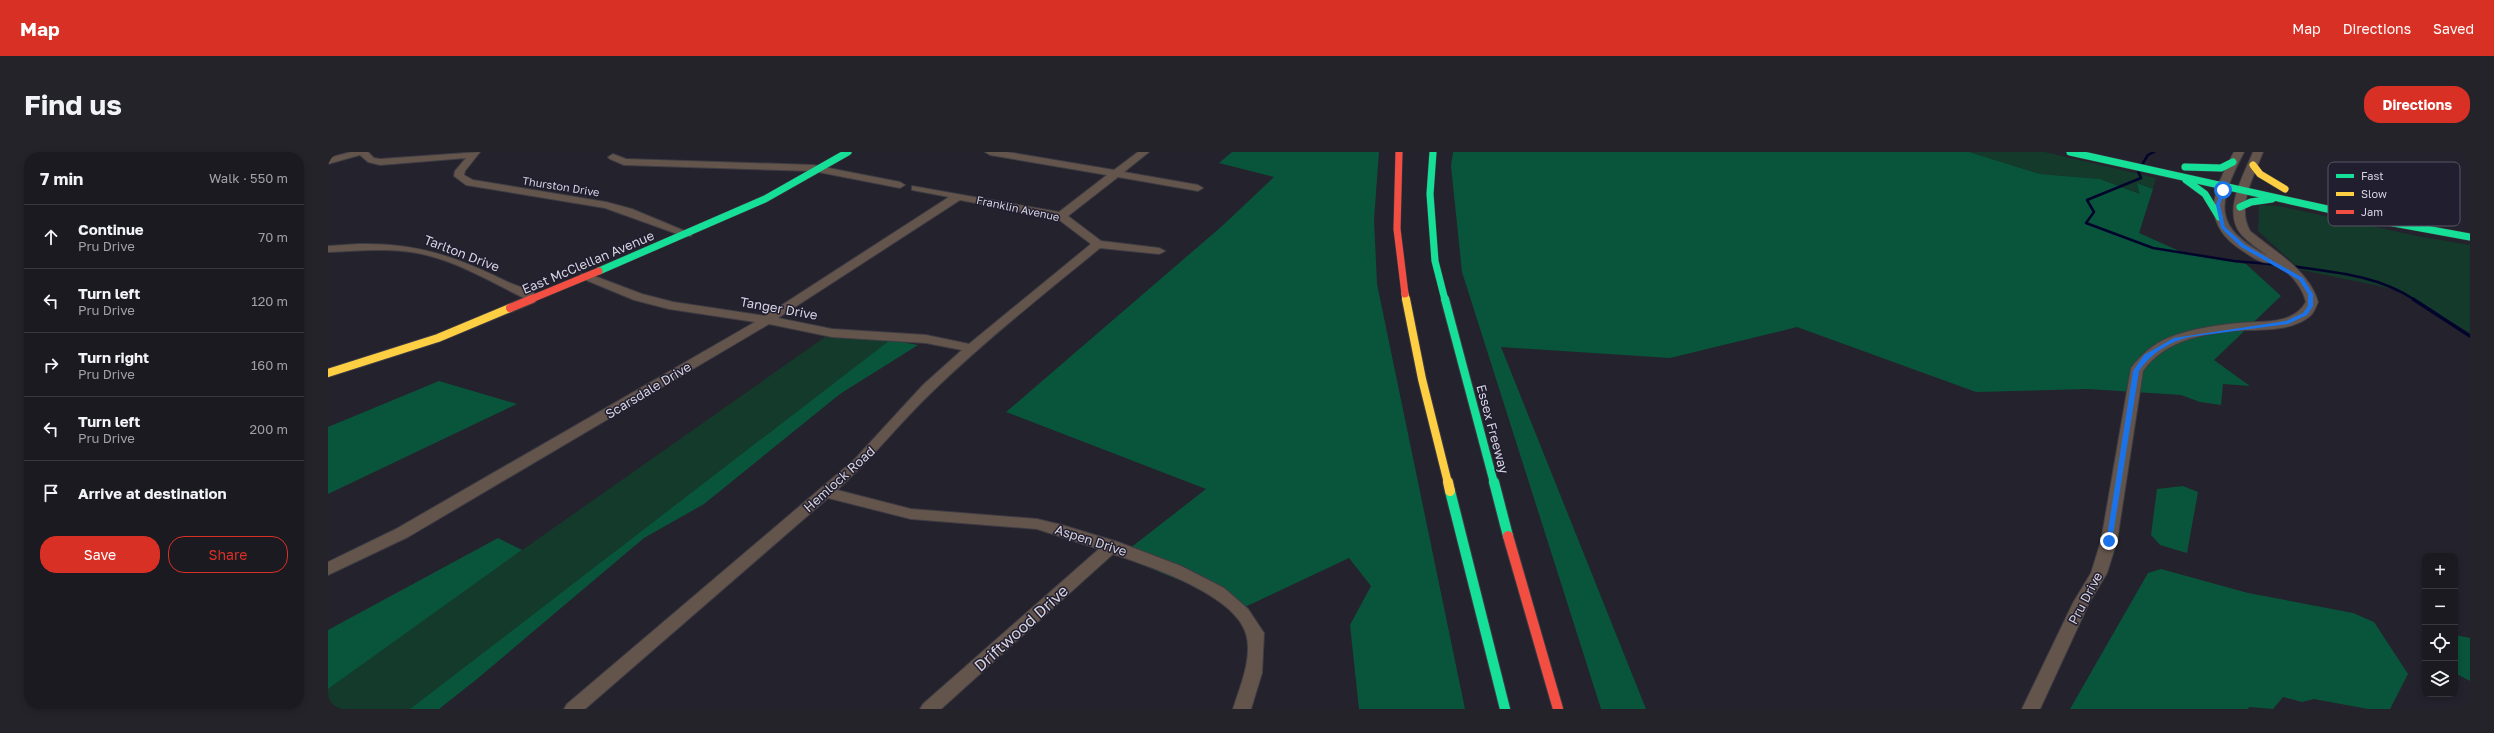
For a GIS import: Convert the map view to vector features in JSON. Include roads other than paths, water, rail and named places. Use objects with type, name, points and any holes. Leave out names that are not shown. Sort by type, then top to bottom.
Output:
[{"type":"main road","name":"East McClellan Avenue","points":[[328,373],[438,338],[687,234],[743,210],[820,170],[848,152]]},
{"type":"main road","points":[[1399,152],[1396,179],[1396,230],[1402,284],[1420,368],[1505,709]]},
{"type":"main road","name":"Essex Freeway","points":[[1433,152],[1430,194],[1436,261],[1518,574],[1558,709]]},
{"type":"main road","points":[[2070,152],[2170,174],[2288,190],[2260,174],[2253,166]]},
{"type":"main road","points":[[2227,181],[2178,166],[2217,168],[2233,162]]},
{"type":"main road","points":[[2170,174],[2199,187],[2219,216]]},
{"type":"main road","points":[[2246,185],[2279,199],[2328,209]]},
{"type":"main road","points":[[2240,207],[2259,201],[2279,199]]},
{"type":"main road","points":[[2415,226],[2470,237]]},
{"type":"main road","points":[[2451,226],[2470,230]]},
{"type":"street","points":[[328,161],[362,152],[371,160],[380,162],[474,153]]},
{"type":"street","points":[[990,152],[1015,154],[1198,188]]},
{"type":"street","points":[[1061,216],[1118,174],[1144,152]]},
{"type":"street","points":[[2219,216],[2218,205],[2233,162],[2239,152]]},
{"type":"street","name":"Pru Drive","points":[[2031,709],[2081,603],[2099,572],[2109,541],[2136,371],[2146,356],[2176,339],[2239,328],[2280,324],[2300,317],[2308,310],[2311,302],[2309,289],[2244,231],[2240,219],[2240,207],[2258,152]]},
{"type":"street","name":"Thurston Drive","points":[[474,153],[460,171],[459,176],[470,183],[606,205],[628,211],[687,234]]},
{"type":"street","points":[[613,157],[624,162],[820,170],[900,185]]},
{"type":"street","name":"Franklin Avenue","points":[[916,188],[1061,216],[1098,244]]},
{"type":"street","name":"Scarsdale Drive","points":[[328,569],[416,525],[767,320],[835,278],[958,196]]},
{"type":"street","name":"Pru Drive","points":[[2219,216],[2223,227],[2233,238],[2285,267]]},
{"type":"street","points":[[1098,244],[1159,251]]},
{"type":"street","name":"Hemlock Road","points":[[573,709],[859,463],[928,388],[972,348],[1098,244]]},
{"type":"street","name":"Tarlton Drive","points":[[328,249],[384,247],[412,249],[452,262],[534,298]]},
{"type":"street","name":"Tanger Drive","points":[[584,276],[638,297],[673,306],[767,320],[832,333],[926,339],[972,348]]},
{"type":"street","name":"Aspen Drive","points":[[825,492],[911,514],[1038,524],[1112,546],[1175,570],[1218,592],[1242,613],[1254,634],[1256,647],[1253,673],[1242,709]]},
{"type":"street","name":"Driftwood Drive","points":[[929,709],[1112,546]]},
{"type":"waterway","points":[[2154,152],[2148,155],[2138,171],[2141,178],[2087,200],[2094,212],[2086,223],[2153,248],[2234,261],[2282,265]]},
{"type":"waterway","points":[[2290,266],[2339,273],[2370,280],[2386,285],[2415,300]]},
{"type":"waterway","points":[[2413,299],[2470,336]]}]
